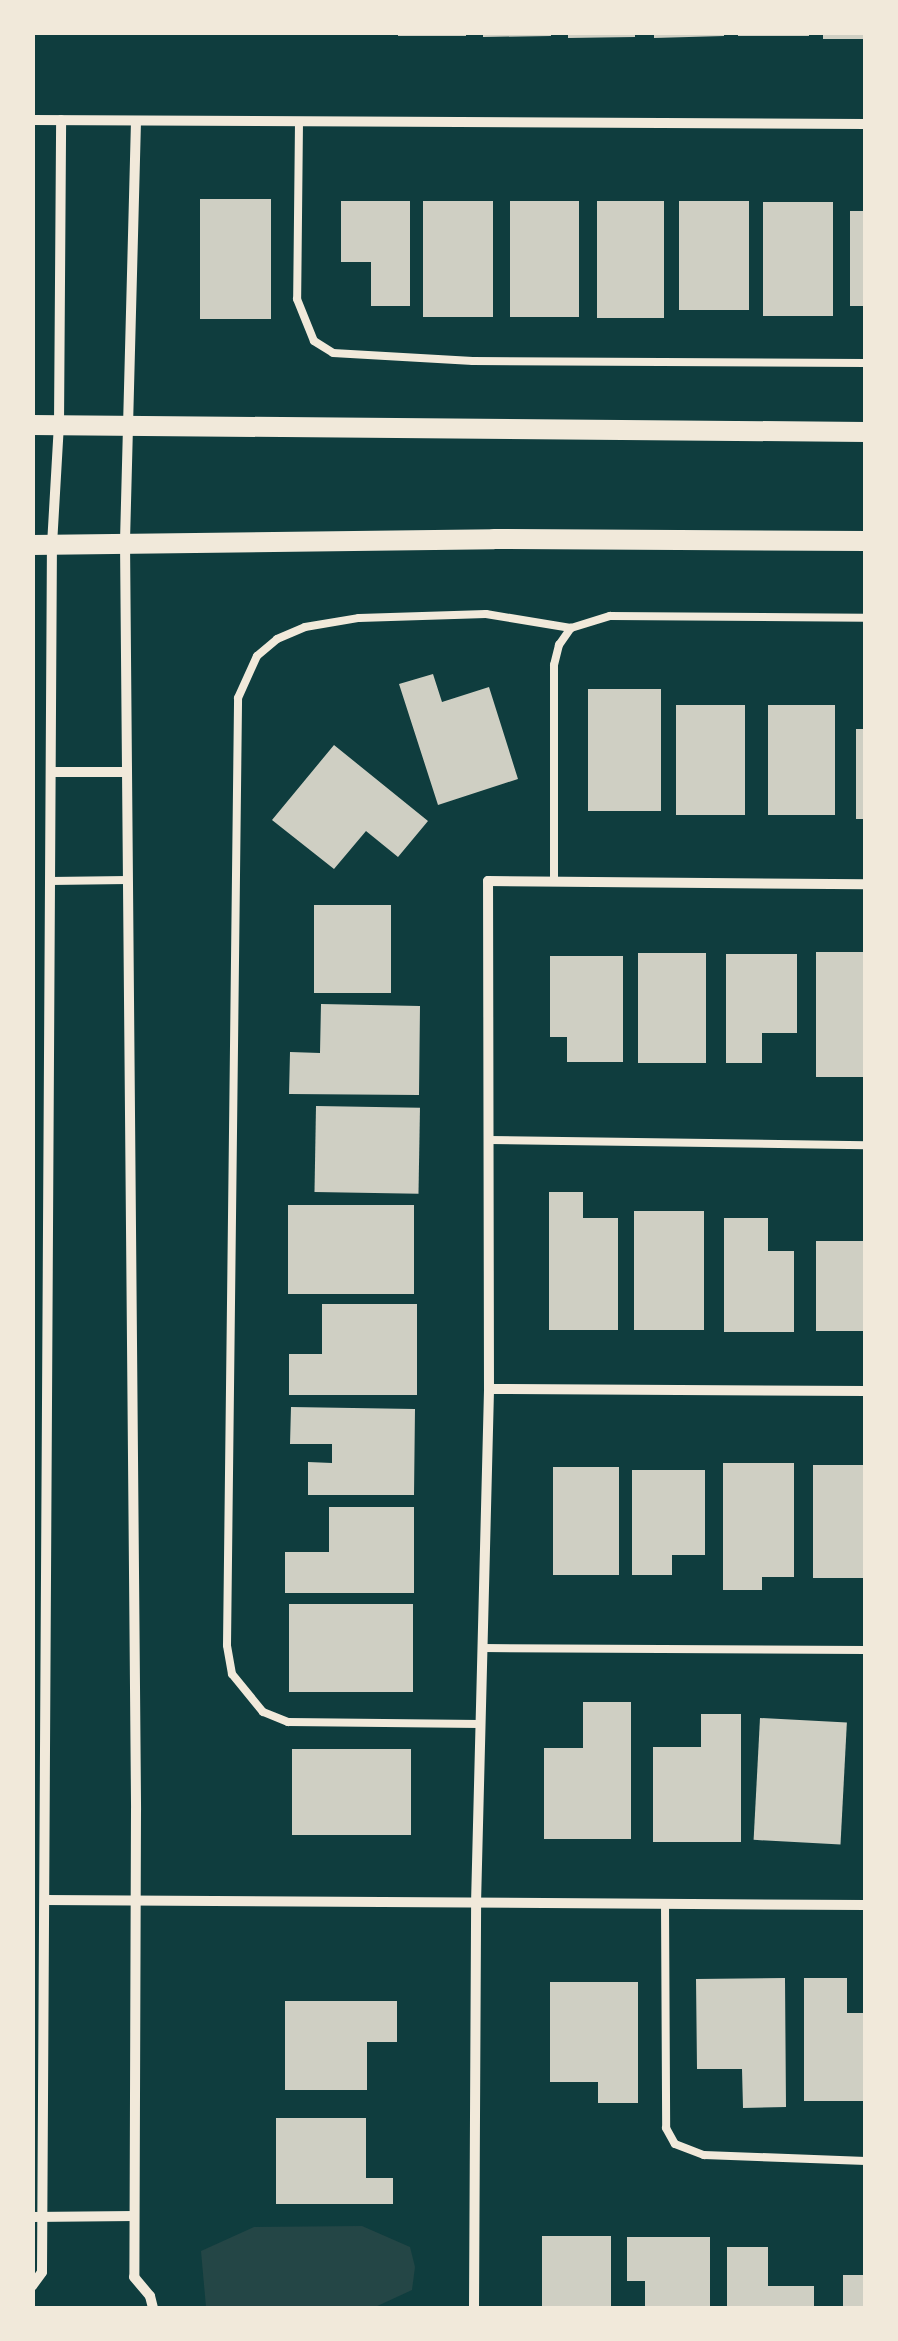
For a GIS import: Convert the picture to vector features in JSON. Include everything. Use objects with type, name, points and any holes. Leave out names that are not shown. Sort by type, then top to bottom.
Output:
[{"type":"main road","points":[[32,425],[866,432]]},
{"type":"main road","points":[[42,545],[125,541],[866,541]]},
{"type":"street","points":[[32,120],[866,124]]},
{"type":"street","points":[[32,2286],[42,2272],[37,2217],[44,1900],[51,772],[42,545],[59,426],[61,120]]},
{"type":"street","points":[[136,121],[125,541],[134,2277],[150,2296],[153,2308]]},
{"type":"street","points":[[51,772],[127,772]]},
{"type":"street","points":[[474,2308],[476,1904],[489,1389],[488,881],[866,884]]},
{"type":"street","points":[[489,1389],[866,1392]]},
{"type":"street","points":[[44,1900],[866,1906]]},
{"type":"street","points":[[37,2217],[134,2216]]},
{"type":"lane","points":[[299,122],[297,300],[314,340],[333,353],[473,361],[866,362]]},
{"type":"lane","points":[[480,1724],[288,1722],[263,1712],[232,1674],[226,1645],[238,698],[257,656],[276,639],[305,627],[359,618],[486,614],[571,628],[610,616],[866,618]]},
{"type":"lane","points":[[554,882],[554,665],[559,645],[571,628]]},
{"type":"lane","points":[[50,881],[128,880]]},
{"type":"lane","points":[[490,1140],[866,1145]]},
{"type":"lane","points":[[482,1648],[866,1650]]},
{"type":"lane","points":[[664,1906],[666,2128],[675,2144],[704,2155],[866,2162]]},
{"type":"shaded area","points":[[362,2226],[410,2247],[415,2267],[412,2290],[373,2308],[206,2307],[201,2251],[254,2227]]},
{"type":"building","points":[[398,32],[466,32],[466,36],[398,36]]},
{"type":"building","points":[[483,32],[551,32],[551,36],[483,37]]},
{"type":"building","points":[[568,32],[635,32],[635,37],[568,38]]},
{"type":"building","points":[[654,32],[724,32],[724,36],[654,38]]},
{"type":"building","points":[[738,32],[809,32],[809,36],[738,36]]},
{"type":"building","points":[[823,32],[866,32],[866,39],[823,39]]},
{"type":"building","points":[[200,199],[271,199],[271,319],[200,319]]},
{"type":"building","points":[[341,201],[410,201],[410,306],[371,306],[371,262],[341,262]]},
{"type":"building","points":[[423,201],[493,201],[493,317],[423,317]]},
{"type":"building","points":[[510,201],[579,201],[579,317],[510,317]]},
{"type":"building","points":[[597,201],[664,201],[664,318],[597,318]]},
{"type":"building","points":[[679,201],[749,201],[749,310],[679,310]]},
{"type":"building","points":[[763,202],[833,202],[833,316],[763,316]]},
{"type":"building","points":[[850,211],[866,211],[866,306],[850,306]]},
{"type":"building","points":[[433,674],[442,702],[489,687],[518,779],[438,805],[399,684]]},
{"type":"building","points":[[588,689],[661,689],[661,811],[588,811]]},
{"type":"building","points":[[676,705],[745,705],[745,815],[676,815]]},
{"type":"building","points":[[768,705],[835,705],[835,815],[768,815]]},
{"type":"building","points":[[856,729],[866,729],[866,819],[856,819]]},
{"type":"building","points":[[334,745],[428,821],[398,857],[366,831],[334,869],[272,820]]},
{"type":"building","points":[[314,905],[391,905],[391,993],[314,993]]},
{"type":"building","points":[[816,952],[866,952],[866,1077],[816,1077]]},
{"type":"building","points":[[638,953],[706,953],[706,1063],[638,1063]]},
{"type":"building","points":[[726,954],[797,954],[797,1033],[762,1033],[762,1063],[726,1063]]},
{"type":"building","points":[[550,956],[623,956],[623,1062],[567,1062],[567,1037],[550,1037]]},
{"type":"building","points":[[321,1004],[420,1006],[419,1095],[289,1094],[290,1052],[320,1053]]},
{"type":"building","points":[[316,1106],[420,1108],[418,1194],[314,1192]]},
{"type":"building","points":[[549,1192],[583,1192],[583,1218],[618,1218],[618,1330],[549,1330]]},
{"type":"building","points":[[288,1205],[414,1205],[414,1294],[288,1294]]},
{"type":"building","points":[[634,1211],[704,1211],[704,1330],[634,1330]]},
{"type":"building","points":[[724,1218],[768,1218],[768,1251],[794,1251],[794,1332],[724,1332]]},
{"type":"building","points":[[816,1241],[866,1241],[866,1331],[816,1331]]},
{"type":"building","points":[[322,1304],[417,1304],[417,1395],[289,1395],[289,1354],[322,1354]]},
{"type":"building","points":[[291,1407],[415,1409],[414,1495],[308,1495],[308,1462],[332,1463],[332,1444],[290,1444]]},
{"type":"building","points":[[723,1463],[794,1463],[794,1577],[762,1577],[762,1590],[723,1590]]},
{"type":"building","points":[[813,1465],[866,1465],[866,1578],[813,1578]]},
{"type":"building","points":[[553,1467],[619,1467],[619,1575],[553,1575]]},
{"type":"building","points":[[632,1470],[705,1470],[705,1555],[672,1555],[672,1575],[632,1575]]},
{"type":"building","points":[[329,1507],[414,1507],[414,1593],[285,1593],[285,1552],[329,1552]]},
{"type":"building","points":[[289,1604],[413,1604],[413,1692],[289,1692]]},
{"type":"building","points":[[583,1702],[631,1702],[631,1839],[544,1839],[544,1748],[583,1748]]},
{"type":"building","points":[[701,1714],[741,1714],[741,1842],[653,1842],[653,1747],[701,1747]]},
{"type":"building","points":[[760,1718],[847,1723],[840,1844],[754,1840]]},
{"type":"building","points":[[292,1749],[411,1749],[411,1835],[292,1835]]},
{"type":"building","points":[[785,1978],[786,2107],[743,2108],[742,2069],[697,2069],[696,1979]]},
{"type":"building","points":[[804,1978],[847,1978],[847,2013],[866,2013],[866,2101],[804,2101]]},
{"type":"building","points":[[550,1982],[638,1982],[638,2103],[598,2103],[598,2082],[550,2082]]},
{"type":"building","points":[[285,2001],[397,2001],[397,2042],[367,2042],[367,2090],[285,2090]]},
{"type":"building","points":[[276,2118],[366,2118],[366,2178],[393,2178],[393,2204],[276,2204]]},
{"type":"building","points":[[542,2236],[611,2236],[611,2308],[542,2308]]},
{"type":"building","points":[[627,2237],[710,2237],[710,2308],[645,2308],[645,2281],[627,2281]]},
{"type":"building","points":[[727,2247],[768,2247],[768,2286],[814,2286],[814,2308],[727,2308]]},
{"type":"building","points":[[843,2275],[866,2275],[866,2308],[843,2308]]}]
